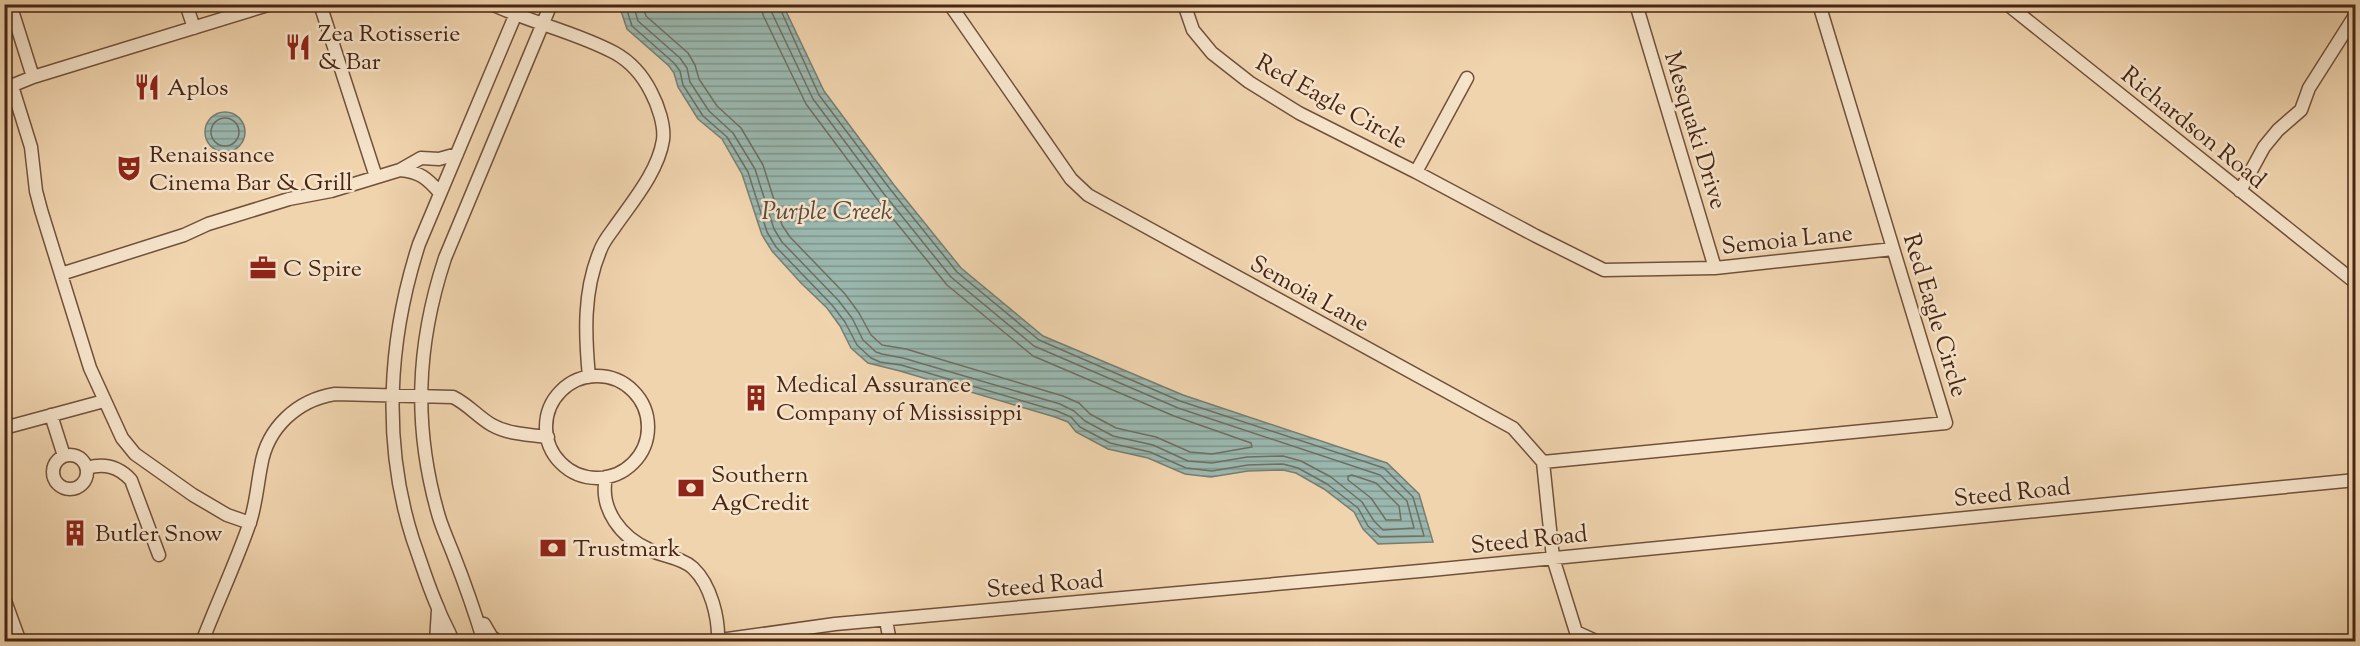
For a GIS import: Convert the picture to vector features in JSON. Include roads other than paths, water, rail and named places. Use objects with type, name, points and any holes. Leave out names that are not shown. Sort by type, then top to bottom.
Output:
[{"type":"street","points":[[10,4],[33,77]]},
{"type":"street","points":[[186,4],[194,28]]},
{"type":"street","points":[[250,523],[208,506],[135,454],[122,438],[90,368],[40,210],[31,147],[8,87],[33,77],[271,4]]},
{"type":"street","points":[[320,4],[376,177]]},
{"type":"street","points":[[492,4],[517,10],[616,54],[642,75],[658,105],[663,140],[652,170],[600,249],[595,266],[587,299],[586,345],[589,377]]},
{"type":"street","points":[[484,642],[440,518],[424,455],[420,396],[422,357],[434,292],[445,258],[551,4]]},
{"type":"street","name":"Semoia Lane","points":[[966,4],[953,9],[1071,180],[1088,195],[1513,428],[1543,462]]},
{"type":"street","name":"Red Eagle Circle","points":[[1184,4],[1192,30],[1212,53],[1249,82],[1299,112],[1485,209]]},
{"type":"street","name":"Mesquaki Drive","points":[[1636,4],[1715,268]]},
{"type":"street","name":"Red Eagle Circle","points":[[1543,462],[1946,423],[1820,4]]},
{"type":"street","name":"Richardson Road","points":[[2007,4],[2355,283]]},
{"type":"street","points":[[2350,4],[2355,7]]},
{"type":"street","points":[[453,642],[438,609],[413,539],[403,501],[395,454],[392,395],[395,349],[408,278],[419,244],[517,10]]},
{"type":"street","points":[[2240,191],[2264,147],[2278,130],[2301,110],[2309,88],[2355,14]]},
{"type":"street","points":[[1416,172],[1467,78]]},
{"type":"street","points":[[61,274],[289,199],[331,191],[400,170],[421,158],[439,159],[457,154]]},
{"type":"street","points":[[400,170],[416,171],[430,181],[440,193]]},
{"type":"street","name":"Semoia Lane","points":[[1485,209],[1604,270],[1715,268],[1893,249]]},
{"type":"street","points":[[589,377],[612,378],[631,388],[641,403],[648,427],[645,447],[639,456],[622,471],[606,477],[582,475],[563,465],[548,437],[547,415],[556,396],[572,384],[589,377]]},
{"type":"street","points":[[202,642],[250,523],[267,444],[288,415],[298,408],[335,394],[453,397],[468,404],[490,424],[499,428],[548,437]]},
{"type":"street","points":[[4,428],[104,401]]},
{"type":"street","points":[[51,415],[64,456]]},
{"type":"street","points":[[64,456],[76,456],[87,468],[86,480],[72,489],[61,487],[52,473],[56,462],[64,456]]},
{"type":"street","points":[[1543,462],[1553,558],[1576,632],[1598,642]]},
{"type":"street","points":[[87,468],[100,464],[107,465],[122,471],[131,480],[159,555]]},
{"type":"street","points":[[606,477],[604,488],[607,505],[612,518],[628,539],[651,551],[685,563],[693,568],[706,586],[713,605],[714,641]]},
{"type":"street","name":"Steed Road","points":[[714,641],[835,624],[1553,558],[2355,480]]},
{"type":"street","points":[[4,598],[20,642]]},
{"type":"street","points":[[471,600],[491,636],[498,642]]},
{"type":"street","points":[[436,642],[438,609]]},
{"type":"street","points":[[886,620],[890,642]]},
{"type":"water","name":"Purple Creek","points":[[619,5],[783,5],[824,91],[894,185],[961,268],[1043,336],[1183,395],[1387,463],[1419,494],[1433,542],[1378,544],[1363,529],[1354,512],[1324,489],[1296,473],[1283,470],[1248,471],[1211,477],[1185,474],[1148,458],[1108,449],[1076,432],[1068,422],[1055,417],[868,363],[851,348],[840,326],[827,308],[772,251],[762,235],[742,174],[722,139],[698,119],[678,87],[674,73],[669,66],[627,29]]},
{"type":"water","points":[[225,112],[239,118],[245,132],[239,146],[225,152],[211,146],[205,132],[211,118]]},
{"type":"place","name":"Zea Rotisserie & Bar","points":[[298,47]]},
{"type":"place","name":"Aplos","points":[[147,87]]},
{"type":"place","name":"Renaissance Cinema Bar & Grill","points":[[129,168]]},
{"type":"place","name":"C Spire","points":[[263,268]]},
{"type":"place","name":"Medical Assurance Company of Mississippi","points":[[756,398]]},
{"type":"place","name":"Southern AgCredit","points":[[691,488]]},
{"type":"place","name":"Butler Snow","points":[[75,533]]},
{"type":"place","name":"Trustmark","points":[[553,548]]}]
